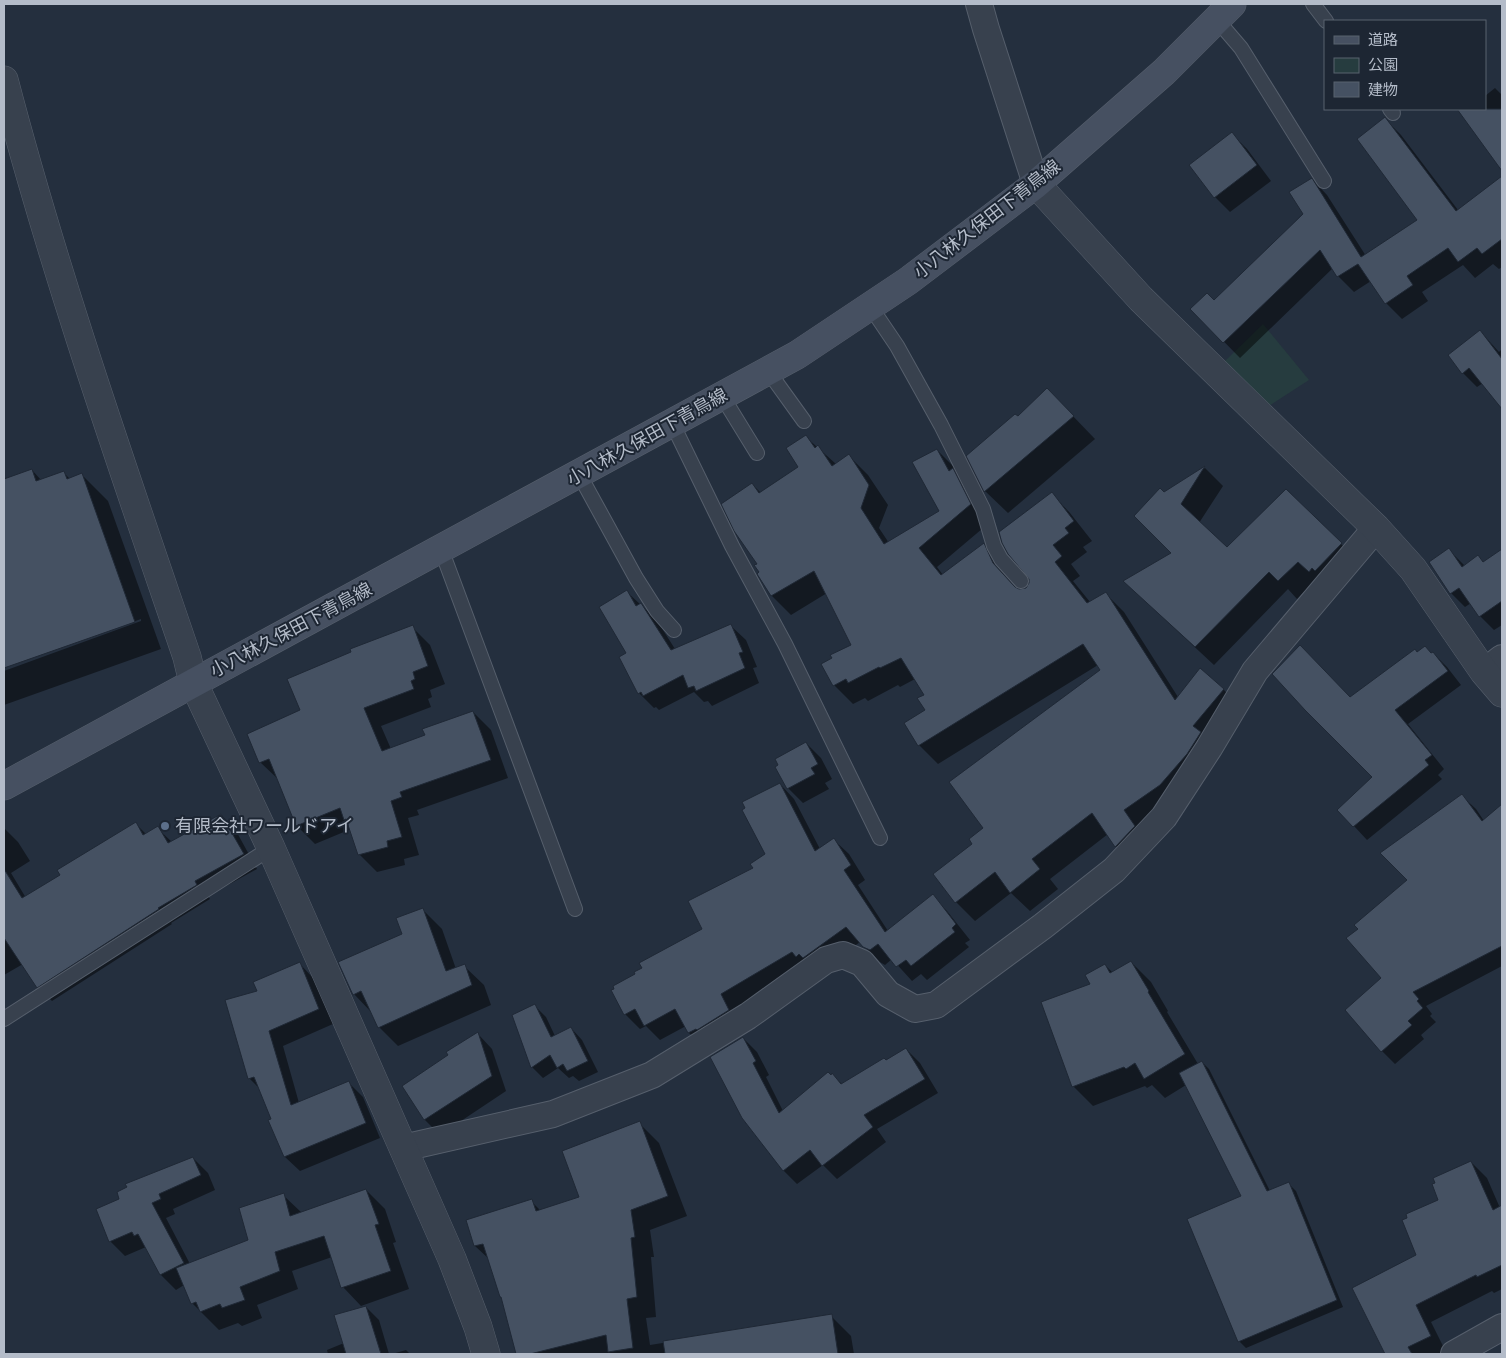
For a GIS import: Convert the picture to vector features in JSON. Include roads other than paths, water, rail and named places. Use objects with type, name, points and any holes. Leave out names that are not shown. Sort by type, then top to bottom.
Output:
[{"type":"main road","name":"小八林久保田下青鳥線","points":[[4,786],[797,355],[908,280],[1036,184],[1164,72],[1225,12]]},
{"type":"street","points":[[979,4],[1036,184],[1141,299],[1376,528],[1413,569],[1493,665],[1502,693]]},
{"type":"street","points":[[4,80],[36,200],[128,485],[187,657],[193,682],[271,848],[452,1260],[478,1327],[486,1354]]},
{"type":"street","points":[[403,1148],[553,1114],[652,1075],[748,1016],[826,960],[843,955],[862,963],[888,994],[915,1009],[936,1005],[1043,926],[1114,870],[1164,816],[1255,671],[1376,528]]},
{"type":"street","points":[[1454,1354],[1502,1327]]},
{"type":"lane","points":[[1314,4],[1325,20]]},
{"type":"lane","points":[[1225,12],[1242,48],[1324,181]]},
{"type":"lane","points":[[870,306],[897,346],[941,424],[983,509],[994,546],[1001,559],[1021,581]]},
{"type":"lane","points":[[768,371],[804,421]]},
{"type":"lane","points":[[722,396],[757,453]]},
{"type":"lane","points":[[672,423],[732,546],[785,644],[880,838]]},
{"type":"lane","points":[[578,474],[656,611],[674,630]]},
{"type":"lane","points":[[441,549],[576,909]]},
{"type":"lane","points":[[4,1019],[271,848]]},
{"type":"place","name":"有限会社ワールドアイ","points":[[165,826]]}]
